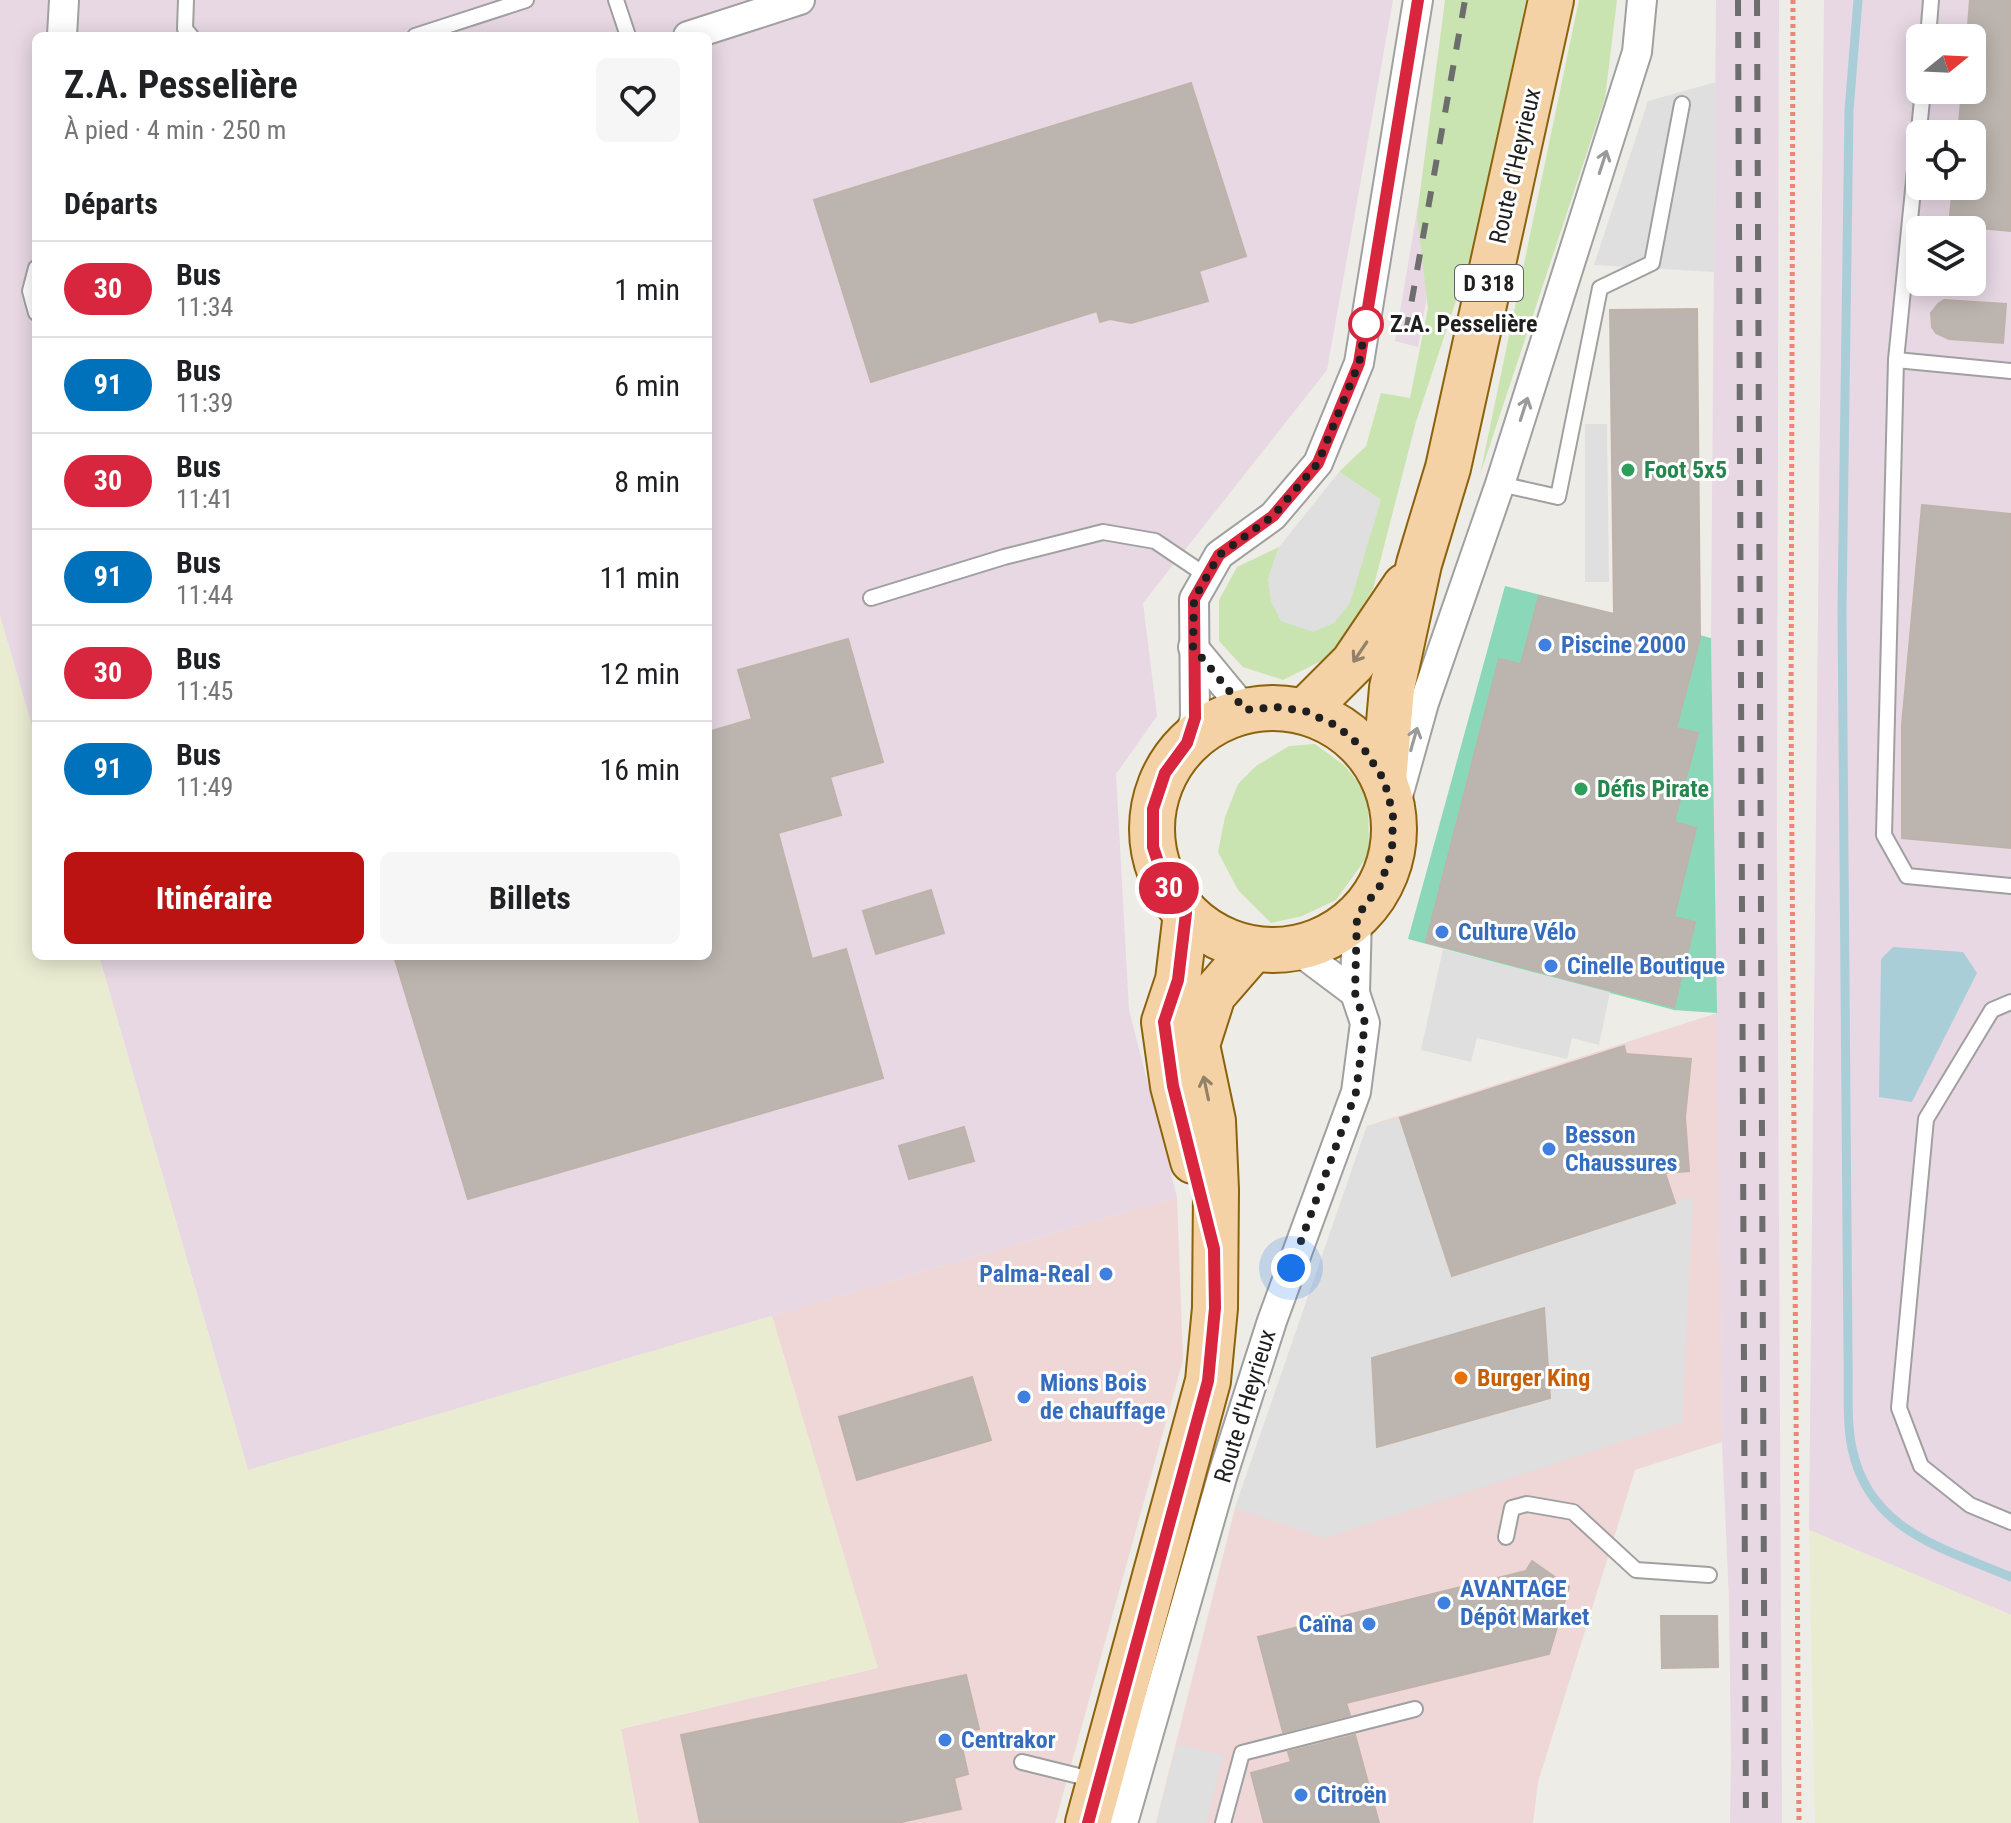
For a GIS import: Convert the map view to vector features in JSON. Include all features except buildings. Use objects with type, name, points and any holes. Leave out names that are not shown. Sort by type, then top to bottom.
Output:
[{"type":"main road","name":"Route d'Heyrieux","points":[[1388,797],[1392,688],[1419,564],[1448,468],[1551,0]]},
{"type":"main road","name":"Route d'Heyrieux","points":[[1305,711],[1353,663],[1419,564]]},
{"type":"main road","points":[[1275,707],[1305,711],[1337,726],[1364,749],[1388,797],[1392,851],[1380,886],[1357,916],[1329,937],[1274,948],[1217,936],[1186,913],[1165,883],[1153,847],[1153,809],[1165,773],[1187,743],[1214,722],[1245,710],[1275,707]]},
{"type":"main road","name":"Route d'Heyrieux","points":[[1186,913],[1178,980],[1164,1022],[1173,1086],[1214,1249]]},
{"type":"main road","name":"Route d'Heyrieux","points":[[1088,1823],[1208,1381],[1215,1308],[1216,1190],[1213,1121],[1197,1045],[1213,995],[1274,948]]},
{"type":"street","points":[[62,32],[64,0]]},
{"type":"street","points":[[1187,743],[1195,718],[1194,599],[1219,555],[1273,516],[1318,463],[1359,363],[1418,0]]},
{"type":"street","points":[[1388,797],[1500,484],[1637,52],[1642,0]]},
{"type":"street","points":[[700,32],[788,2]]},
{"type":"street","points":[[1193,647],[1245,710]]},
{"type":"street","name":"Route d'Heyrieux","points":[[1123,1823],[1223,1474],[1267,1334],[1356,1092],[1365,1023],[1355,993],[1357,916]]},
{"type":"street","points":[[1274,948],[1355,993]]},
{"type":"lane","points":[[186,0],[185,29],[188,32]]},
{"type":"lane","points":[[427,32],[526,0]]},
{"type":"lane","points":[[616,0],[627,32]]},
{"type":"lane","points":[[1929,24],[1931,0]]},
{"type":"lane","points":[[1500,484],[1558,497],[1600,288],[1652,263],[1682,104]]},
{"type":"lane","points":[[1922,104],[1896,360],[1884,835],[1907,876],[2011,886]]},
{"type":"lane","points":[[1896,360],[2011,371]]},
{"type":"lane","points":[[871,598],[1004,557],[1103,532],[1155,541],[1207,576]]},
{"type":"lane","points":[[2011,1002],[1992,1010],[1926,1119],[1899,1408],[1921,1466],[1970,1505],[2011,1522]]},
{"type":"lane","points":[[1506,1537],[1512,1508],[1527,1504],[1573,1512],[1636,1570],[1709,1575]]},
{"type":"lane","points":[[1223,1823],[1242,1753],[1415,1709]]},
{"type":"lane","points":[[1022,1762],[1099,1781]]},
{"type":"path","points":[[1793,0],[1791,729],[1799,1823]]},
{"type":"shaded area","points":[[0,0],[1393,0],[1327,370],[1143,603],[1157,716],[1116,774],[1129,1010],[1177,1197],[248,1470],[100,960],[712,960],[712,32],[32,32],[32,726],[0,616]]},
{"type":"shaded area","points":[[1453,0],[1480,0],[1418,347],[1395,341]]},
{"type":"shaded area","points":[[1716,0],[1779,0],[1777,837],[1782,1823],[1730,1823],[1729,1599],[1722,1442],[1711,638]]},
{"type":"shaded area","points":[[1824,0],[2011,0],[2011,1615],[1809,1530]]},
{"type":"shaded area","points":[[1716,82],[1714,272],[1594,265],[1648,101]]},
{"type":"shaded area","points":[[1585,424],[1607,424],[1609,582],[1585,582]]},
{"type":"shaded area","points":[[1339,472],[1381,500],[1350,603],[1334,623],[1313,632],[1281,621],[1271,601],[1268,580],[1279,547]]},
{"type":"shaded area","points":[[1443,949],[1610,992],[1599,1045],[1572,1038],[1567,1059],[1477,1038],[1471,1062],[1421,1050]]},
{"type":"shaded area","points":[[1717,1013],[1722,1442],[1635,1470],[1538,1782],[1533,1823],[1156,1823],[1235,1508],[1367,1126]]},
{"type":"shaded area","points":[[1400,1118],[1452,1276],[1693,1196],[1682,1422],[1325,1538],[1235,1508],[1367,1126]]},
{"type":"shaded area","points":[[1177,1197],[1183,1360],[1055,1823],[639,1823],[621,1729],[877,1668],[772,1316]]},
{"type":"shaded area","points":[[1177,1745],[1223,1755],[1206,1823],[1157,1823]]},
{"type":"green space","points":[[1445,0],[1526,0],[1473,249],[1416,422],[1373,589],[1333,655],[1283,680],[1243,667],[1219,641],[1219,600],[1237,567],[1279,547],[1268,580],[1381,500],[1339,472],[1366,446],[1381,393],[1410,398],[1428,308],[1417,216]]},
{"type":"green space","points":[[1579,0],[1617,0],[1605,98],[1480,475]]},
{"type":"green space","name":"Défis Pirate","points":[[1505,586],[1711,638],[1717,1013],[1674,1010],[1408,939]]},
{"type":"green space","points":[[0,616],[32,726],[32,960],[100,960],[248,1470],[772,1316],[878,1668],[621,1729],[639,1823],[0,1823]]},
{"type":"green space","points":[[1315,744],[1345,766],[1368,795],[1369,854],[1336,900],[1302,916],[1271,923],[1238,890],[1218,852],[1225,817],[1238,784],[1256,766],[1289,746]]},
{"type":"green space","points":[[1809,1530],[2011,1615],[2011,1823],[1815,1823]]},
{"type":"water","points":[[1893,947],[1963,952],[1977,973],[1912,1102],[1879,1097],[1881,959]]},
{"type":"waterway","points":[[1858,0],[1849,110],[1842,609],[1849,1426],[1861,1476],[1874,1499],[1892,1518],[1935,1545],[2011,1577]]},
{"type":"railway","points":[[1406,333],[1465,0]]},
{"type":"railway","points":[[1738,0],[1746,1823]]},
{"type":"railway","points":[[1757,0],[1765,1823]]},
{"type":"bus line","name":"30","points":[[1088,1823],[1208,1381],[1215,1308],[1214,1249],[1173,1086],[1164,1022],[1178,980],[1186,913],[1165,883],[1153,847],[1153,809],[1165,773],[1187,743],[1195,718],[1194,599],[1219,555],[1273,516],[1318,463],[1359,363],[1418,0]]},
{"type":"place","name":"Z.A. Pesselière","points":[[1366,324]]},
{"type":"place","name":"Foot 5x5","points":[[1628,470]]},
{"type":"place","name":"Piscine 2000","points":[[1545,645]]},
{"type":"place","name":"Défis Pirate","points":[[1581,789]]},
{"type":"place","name":"Culture Vélo","points":[[1442,932]]},
{"type":"place","name":"Cinelle Boutique","points":[[1551,966]]},
{"type":"place","name":"Besson Chaussures","points":[[1549,1149]]},
{"type":"place","name":"Palma-Real","points":[[1106,1274]]},
{"type":"place","name":"Burger King","points":[[1461,1378]]},
{"type":"place","name":"Mions Bois de chauffage","points":[[1024,1397]]},
{"type":"place","name":"AVANTAGE Dépôt Market","points":[[1444,1603]]},
{"type":"place","name":"Caïna","points":[[1369,1624]]},
{"type":"place","name":"Centrakor","points":[[945,1740]]},
{"type":"place","name":"Citroën","points":[[1301,1795]]},
{"type":"route","points":[[1291,1268],[1356,1092],[1365,1023],[1355,993],[1357,916],[1380,886],[1392,851],[1393,814],[1384,780],[1364,749],[1337,726],[1305,711],[1275,707],[1245,710],[1193,647],[1194,599],[1219,555],[1273,516],[1318,463],[1359,363],[1366,324]]}]
